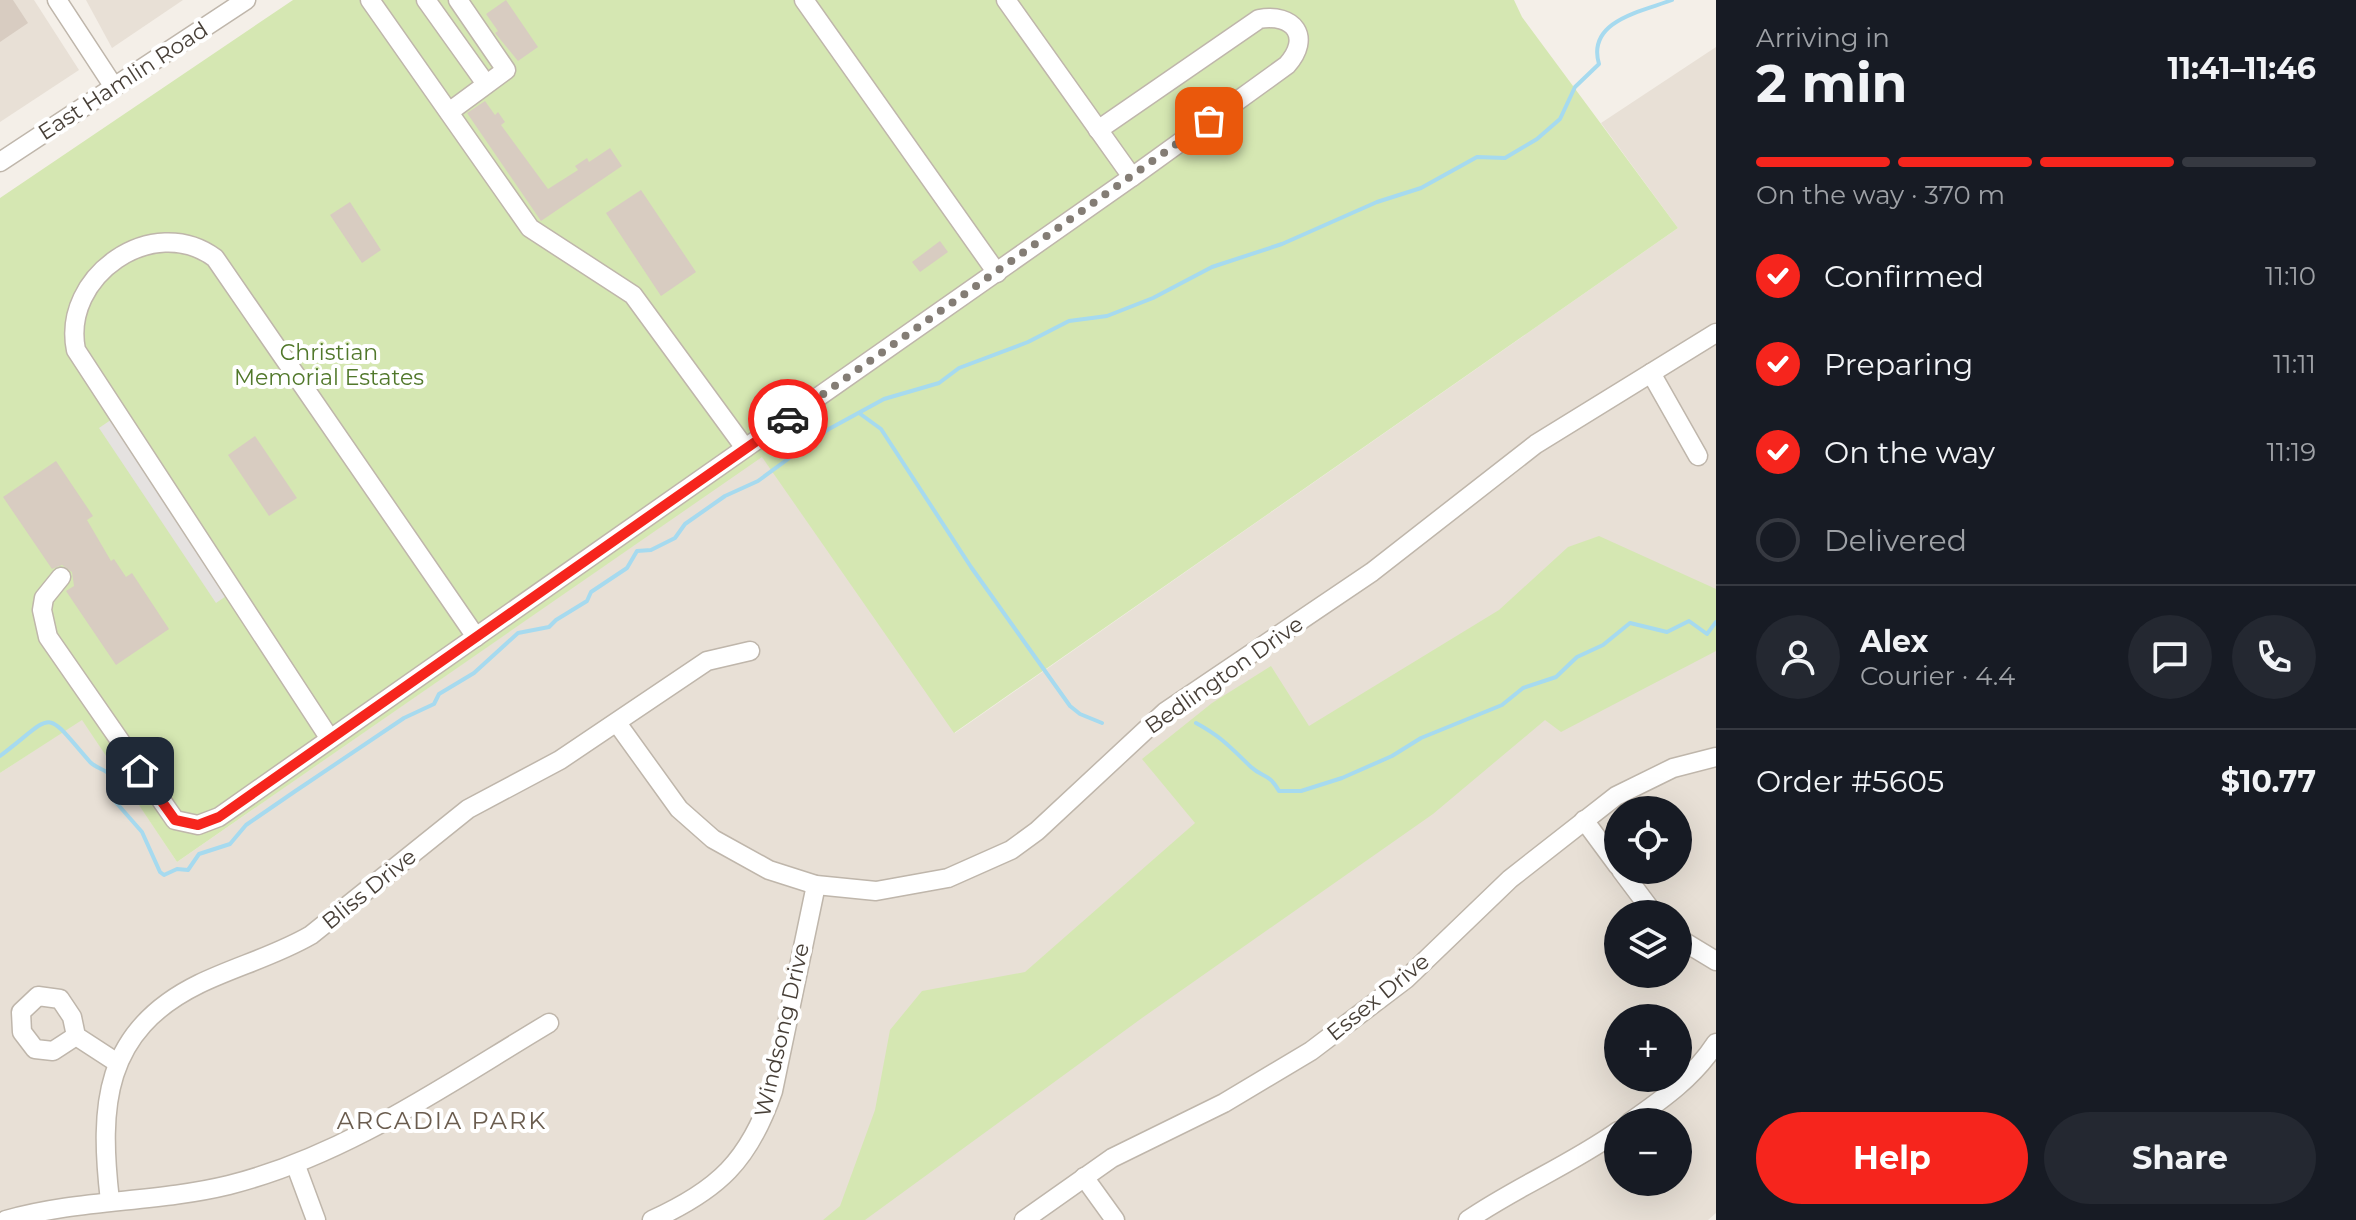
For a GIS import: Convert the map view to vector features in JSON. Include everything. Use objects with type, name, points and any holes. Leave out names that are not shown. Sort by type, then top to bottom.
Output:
[{"type":"street","points":[[57,0],[114,87]]},
{"type":"street","name":"East Hamlin Road","points":[[0,162],[246,0]]},
{"type":"street","points":[[370,0],[530,228],[633,295],[745,448]]},
{"type":"street","points":[[426,0],[486,84]]},
{"type":"street","points":[[449,112],[506,70],[458,0]]},
{"type":"street","points":[[804,0],[997,273]]},
{"type":"street","points":[[1006,0],[1132,177]]},
{"type":"street","points":[[61,577],[44,598],[43,621],[48,637],[175,820],[198,825],[219,817],[997,273],[1287,65],[1298,49],[1299,38],[1291,22],[1282,17],[1259,19],[1098,130]]},
{"type":"street","points":[[330,739],[76,350],[72,332],[81,296],[114,262],[130,252],[168,243],[201,248],[215,258],[476,637]]},
{"type":"street","name":"Bedlington Drive","points":[[617,723],[679,809],[713,839],[769,870],[816,885],[876,891],[910,888],[948,878],[1011,850],[1037,831],[1165,712],[1372,572],[1536,444],[1716,333]]},
{"type":"street","points":[[1651,373],[1698,456]]},
{"type":"street","name":"Bliss Drive","points":[[110,1201],[104,1145],[107,1099],[116,1062],[149,1019],[177,995],[283,952],[311,935],[468,809],[560,760],[707,661],[750,651]]},
{"type":"street","name":"Essex Drive","points":[[1024,1220],[1112,1158],[1224,1103],[1311,1051],[1406,979],[1510,879],[1584,820],[1645,779],[1716,757]]},
{"type":"street","points":[[1584,820],[1604,847]]},
{"type":"street","points":[[1631,884],[1643,900]]},
{"type":"street","name":"Windsong Drive","points":[[652,1220],[713,1187],[740,1160],[762,1123],[773,1091],[816,885]]},
{"type":"street","points":[[1692,946],[1716,961]]},
{"type":"street","points":[[6,1220],[44,1209],[193,1193],[296,1166],[377,1127],[549,1023]]},
{"type":"street","points":[[76,1036],[116,1062]]},
{"type":"street","points":[[1649,1108],[1702,1064],[1716,1043]]},
{"type":"street","points":[[1468,1220],[1497,1200],[1574,1161],[1604,1141]]},
{"type":"street","points":[[296,1166],[316,1220]]},
{"type":"street","points":[[1084,1177],[1115,1220]]},
{"type":"shaded area","points":[[0,0],[34,0],[79,70],[0,122]]},
{"type":"shaded area","points":[[86,0],[183,0],[112,48]]},
{"type":"shaded area","name":"ARCADIA PARK","points":[[1716,47],[1716,1213],[1708,1220],[0,1220],[0,773],[82,719],[177,862],[762,456],[955,733],[1678,228],[1601,123]]},
{"type":"shaded area","points":[[121,413],[238,588],[216,603],[99,428]]},
{"type":"green space","name":"Christian Memorial Estates","points":[[293,0],[1514,0],[1522,17],[1678,228],[954,733],[762,457],[177,862],[82,720],[0,773],[0,198]]},
{"type":"green space","points":[[1599,536],[1716,589],[1716,651],[1561,732],[1545,720],[1433,814],[1142,1018],[865,1220],[823,1220],[840,1206],[875,1110],[890,1030],[922,991],[1025,972],[1195,823],[1142,759],[1212,703],[1271,666],[1309,726],[1499,610],[1568,547]]},
{"type":"building","points":[[0,0],[13,0],[28,23],[0,42]]},
{"type":"building","points":[[506,0],[538,47],[518,61],[495,33],[498,31],[486,14]]},
{"type":"building","points":[[485,101],[495,115],[498,112],[505,122],[501,125],[548,189],[578,170],[575,166],[587,158],[589,162],[610,148],[622,166],[541,221],[467,113]]},
{"type":"building","points":[[641,190],[696,272],[661,296],[606,213]]},
{"type":"building","points":[[350,202],[381,250],[362,263],[330,215]]},
{"type":"building","points":[[940,241],[948,252],[920,272],[912,262]]},
{"type":"building","points":[[255,436],[297,498],[269,516],[228,455]]},
{"type":"building","points":[[56,461],[93,516],[87,520],[111,561],[114,559],[126,577],[132,573],[169,629],[116,665],[66,591],[74,586],[72,572],[62,565],[52,569],[3,497]]},
{"type":"waterway","points":[[0,756],[41,724],[48,722],[55,725],[90,762],[111,775],[113,799],[142,832],[160,872],[164,875],[177,869],[188,870],[199,854],[230,844],[246,825],[294,792],[404,718],[434,704],[439,694],[474,673],[518,633],[549,627],[587,601],[591,592],[627,568],[637,551],[651,550],[675,538],[685,524],[725,496],[758,481],[829,429],[884,399],[939,383],[959,368],[1028,342],[1069,321],[1107,316],[1153,298],[1212,267],[1282,244],[1377,202],[1421,188],[1477,157],[1505,158],[1537,139],[1560,119],[1575,87],[1599,64],[1597,49],[1609,27],[1633,13],[1672,0]]},
{"type":"waterway","points":[[859,413],[881,429],[971,567],[1070,706],[1102,723]]},
{"type":"waterway","points":[[1196,723],[1220,738],[1251,767],[1269,778],[1279,791],[1301,791],[1342,778],[1392,756],[1421,738],[1502,705],[1523,688],[1556,677],[1577,657],[1603,645],[1630,623],[1667,632],[1689,621],[1707,634],[1716,622]]},
{"type":"way so far","points":[[788,419],[1209,121]]},
{"type":"district","name":"ARCADIA PARK","points":[[442,1120]]},
{"type":"route","points":[[140,771],[175,820],[198,825],[219,817],[788,419]]}]
